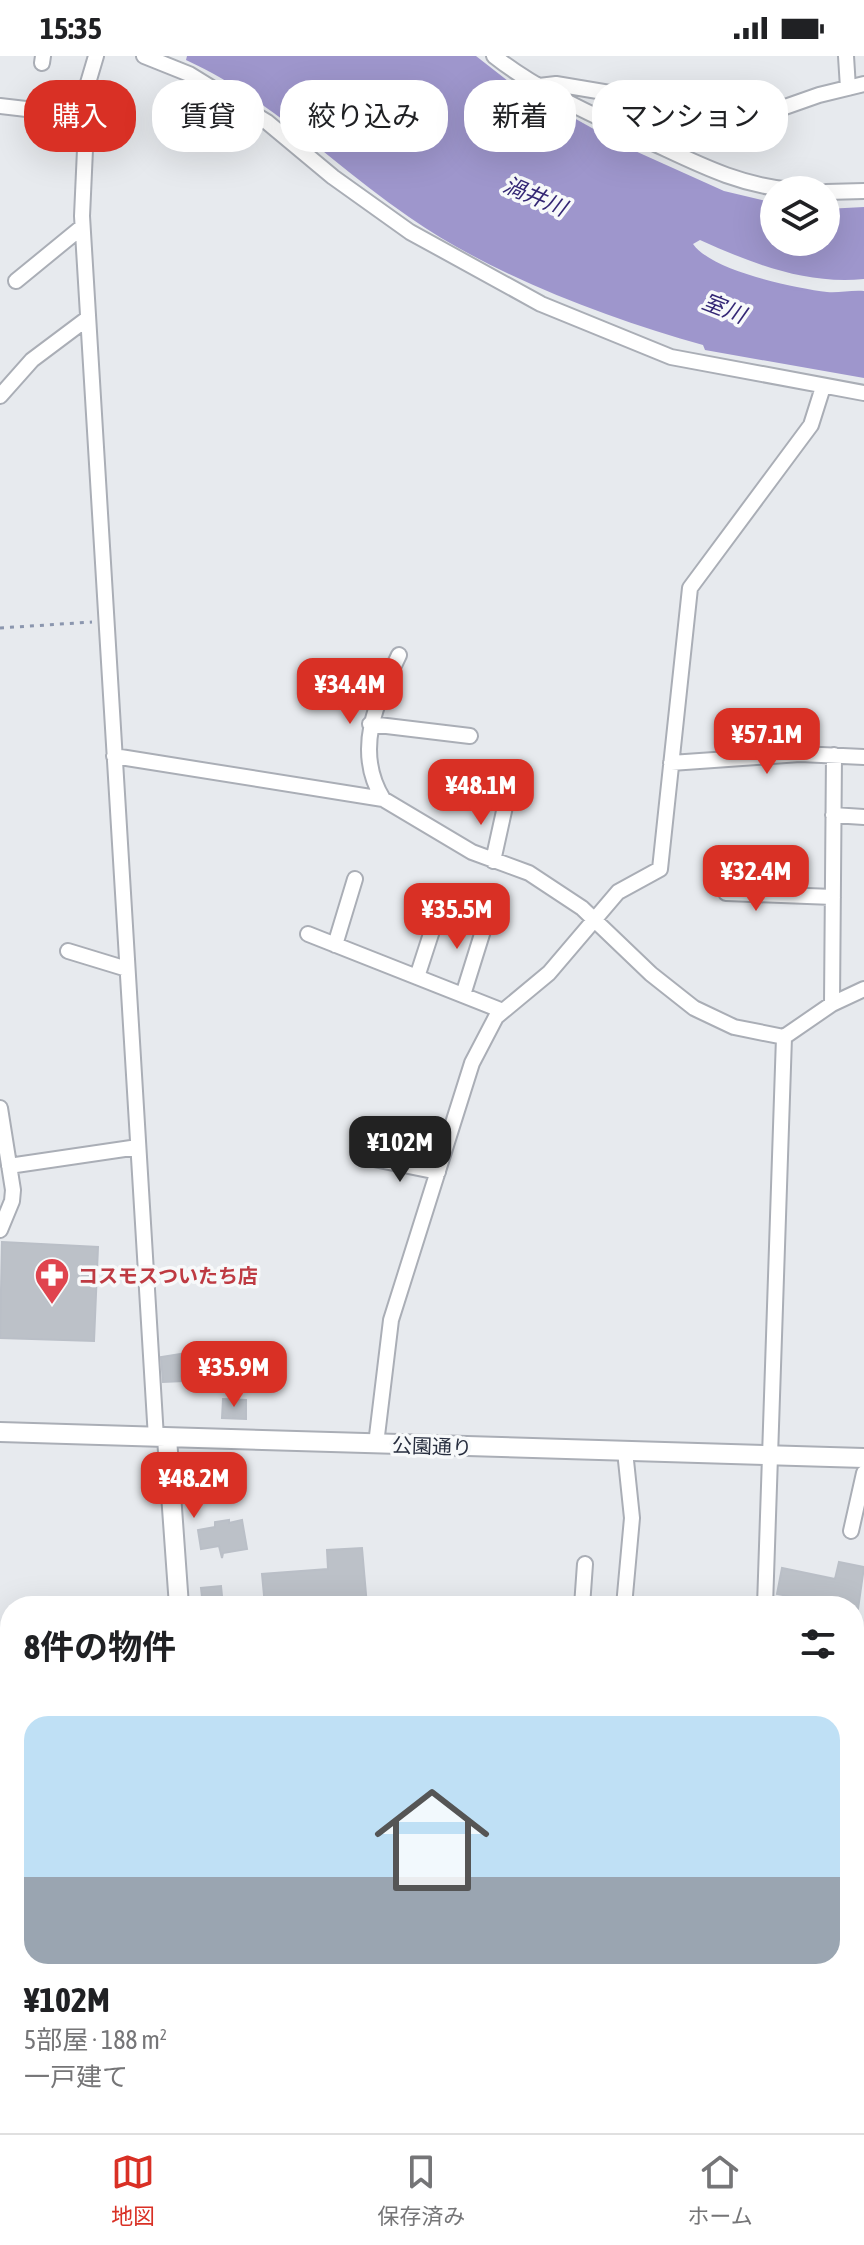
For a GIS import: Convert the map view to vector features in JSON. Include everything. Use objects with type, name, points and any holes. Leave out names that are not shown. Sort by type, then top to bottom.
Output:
[{"type":"street","points":[[89,80],[96,56]]},
{"type":"street","points":[[144,56],[189,74],[224,95],[296,143],[333,177],[410,232],[541,304],[671,357],[864,393]]},
{"type":"street","points":[[494,56],[530,80]]},
{"type":"street","points":[[846,56],[848,88]]},
{"type":"street","points":[[576,87],[739,114],[765,114],[864,84]]},
{"type":"street","points":[[576,104],[727,178],[760,184]]},
{"type":"street","points":[[0,106],[24,109]]},
{"type":"street","points":[[85,152],[82,227],[138,1147],[161,1438],[178,1596]]},
{"type":"street","points":[[840,192],[864,191]]},
{"type":"street","points":[[16,281],[82,227]]},
{"type":"street","points":[[0,396],[32,360],[88,318]]},
{"type":"street","points":[[376,1444],[391,1320],[472,1063],[496,1017],[549,973],[618,892],[660,869],[690,588],[811,425],[823,387]]},
{"type":"street","points":[[383,799],[377,789],[369,748],[370,724],[399,655]]},
{"type":"street","points":[[370,724],[470,736]]},
{"type":"street","points":[[671,763],[834,755],[864,757]]},
{"type":"street","points":[[832,1004],[834,755]]},
{"type":"street","points":[[114,756],[383,799],[453,841],[493,861],[529,873],[596,921],[651,974],[694,1008],[734,1027],[784,1037],[832,1004],[864,989]]},
{"type":"street","points":[[493,861],[506,802]]},
{"type":"street","points":[[833,815],[864,817]]},
{"type":"street","points":[[726,878],[726,893],[833,897]]},
{"type":"street","points":[[335,945],[355,879]]},
{"type":"street","points":[[417,977],[441,903]]},
{"type":"street","points":[[463,995],[487,918]]},
{"type":"street","points":[[308,934],[503,1011]]},
{"type":"street","points":[[68,951],[127,969]]},
{"type":"street","points":[[765,1596],[784,1037]]},
{"type":"street","points":[[0,1108],[12,1201],[0,1230]]},
{"type":"street","points":[[9,1166],[138,1147]]},
{"type":"street","points":[[369,1158],[438,1172]]},
{"type":"street","name":"公園通り","points":[[0,1432],[864,1458]]},
{"type":"street","points":[[625,1451],[632,1518],[625,1596]]},
{"type":"street","points":[[851,1531],[864,1473]]},
{"type":"street","points":[[583,1596],[585,1564]]},
{"type":"path","points":[[0,628],[106,621]]},
{"type":"water","points":[[187,56],[476,56],[507,80],[464,80],[464,152],[576,152],[576,119],[592,128],[592,152],[637,152],[724,191],[760,200],[760,256],[840,256],[840,208],[864,207],[864,279],[821,279],[800,275],[739,257],[700,240],[693,244],[717,262],[755,277],[827,292],[864,291],[864,378],[705,350],[703,345],[628,322],[551,293],[441,238],[381,197],[324,152],[448,152],[448,80],[280,80],[280,118],[264,106],[264,80],[223,80],[186,60]]},
{"type":"building","points":[[419,1125],[438,1130],[430,1154],[412,1149]]},
{"type":"building","points":[[2,1242],[98,1247],[94,1341],[0,1338]]},
{"type":"building","points":[[256,1349],[258,1375],[207,1379],[205,1353]]},
{"type":"building","points":[[181,1354],[184,1381],[163,1382],[161,1357]]},
{"type":"building","points":[[223,1399],[246,1400],[246,1419],[222,1418]]},
{"type":"building","points":[[229,1520],[229,1523],[242,1520],[247,1549],[223,1553],[222,1558],[219,1546],[201,1549],[198,1530]]},
{"type":"building","points":[[362,1548],[366,1596],[264,1596],[262,1574],[328,1569],[327,1550]]},
{"type":"building","points":[[839,1562],[864,1567],[860,1596],[777,1594],[782,1568],[835,1579]]},
{"type":"building","points":[[221,1586],[222,1596],[202,1596],[201,1588]]},
{"type":"place","name":"コスモスついたち店","points":[[52,1306]]},
{"type":"water label","name":"渦井川","points":[[535,196]]},
{"type":"water label","name":"室川","points":[[724,308]]}]
